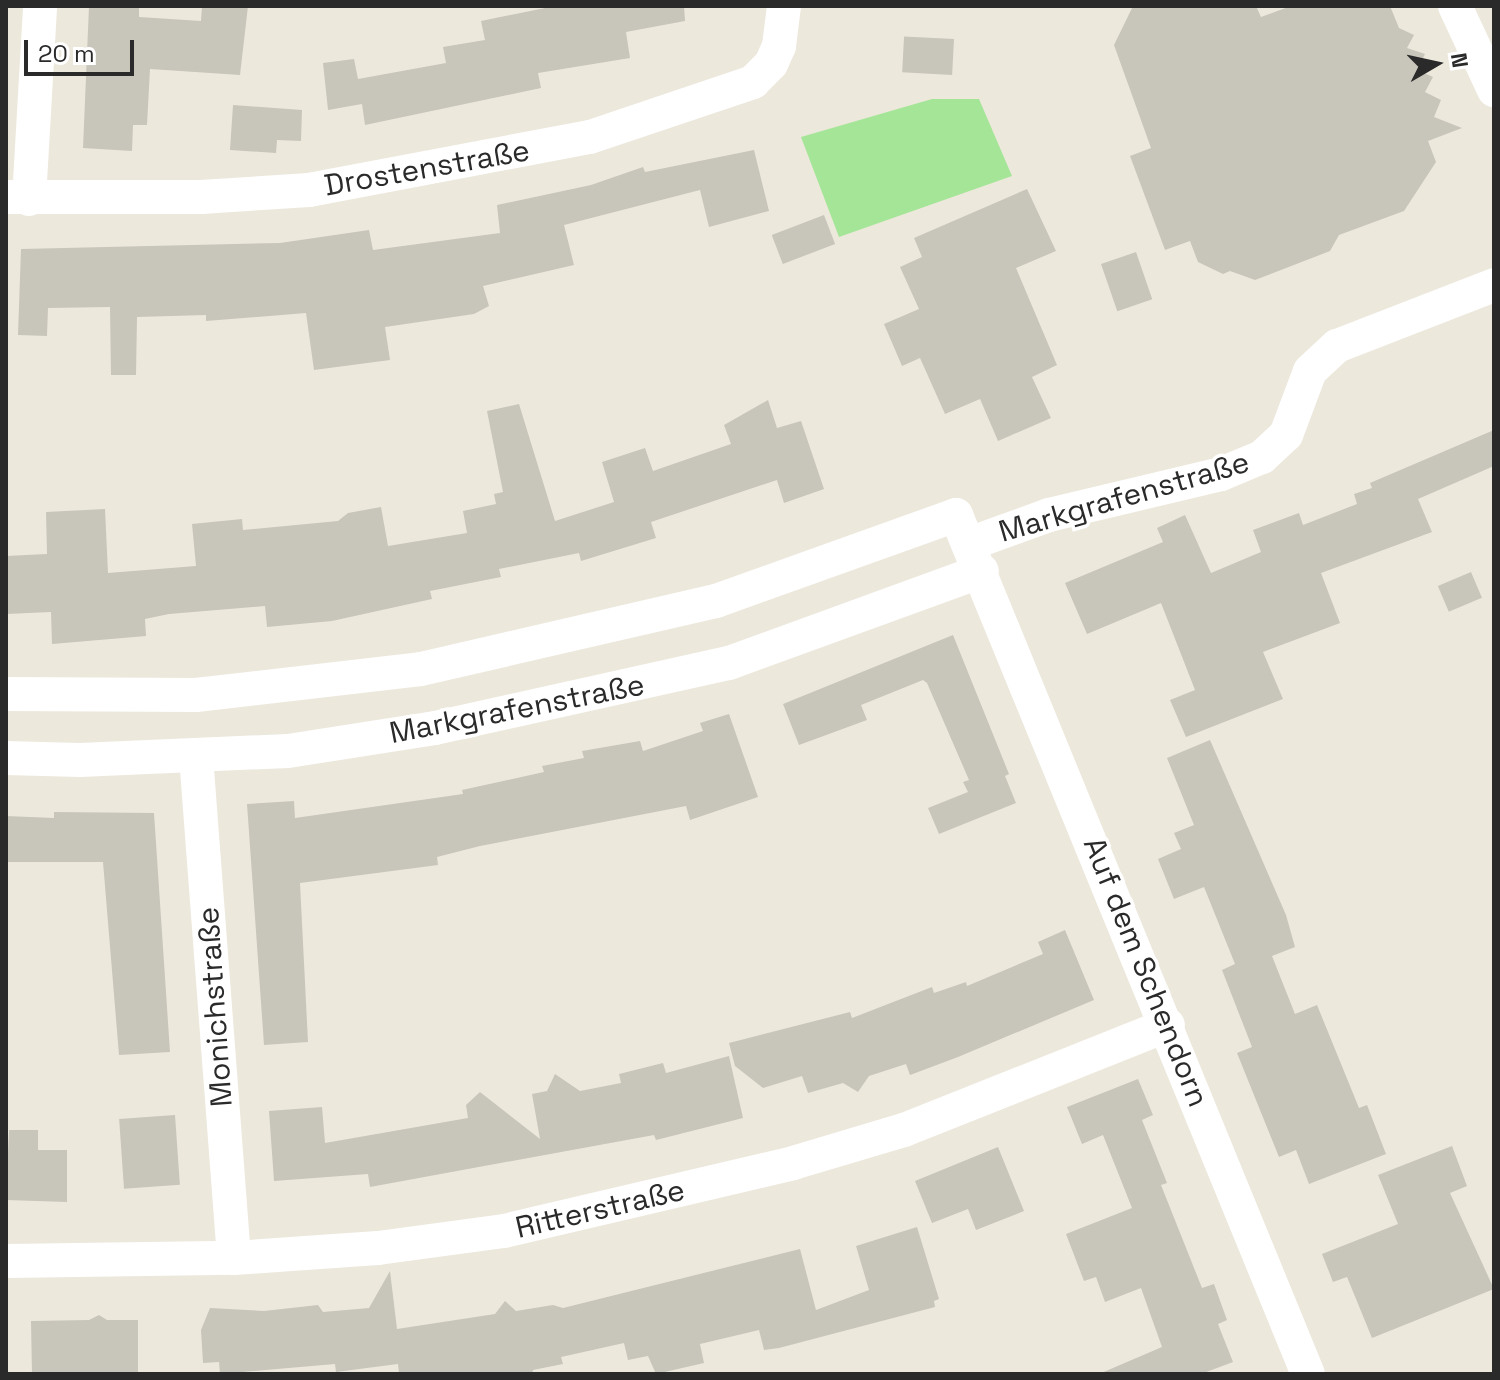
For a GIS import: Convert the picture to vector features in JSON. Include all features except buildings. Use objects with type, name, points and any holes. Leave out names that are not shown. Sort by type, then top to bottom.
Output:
[{"type":"street","points":[[18,198],[40,6]]},
{"type":"street","name":"Drostenstraße","points":[[18,198],[309,190],[590,137],[753,82],[771,64],[779,46],[784,6]]},
{"type":"street","points":[[1455,6],[1494,90]]},
{"type":"street","name":"Markgrafenstraße","points":[[6,758],[196,756],[288,751],[590,697],[729,663],[976,558],[1049,515],[1221,474],[1262,457],[1286,435],[1310,371],[1337,346],[1494,285]]},
{"type":"street","name":"Markgrafenstraße","points":[[6,694],[196,695],[421,669],[716,601],[956,515],[976,558]]},
{"type":"street","name":"Auf dem Schendorn","points":[[976,558],[1308,1374]]},
{"type":"street","name":"Monichstraße","points":[[196,756],[234,1258]]},
{"type":"street","name":"Ritterstraße","points":[[6,1261],[234,1258],[378,1248],[504,1231],[639,1202],[904,1130],[1168,1025]]},
{"type":"green space","points":[[932,99],[979,99],[1012,176],[839,237],[801,137]]}]
